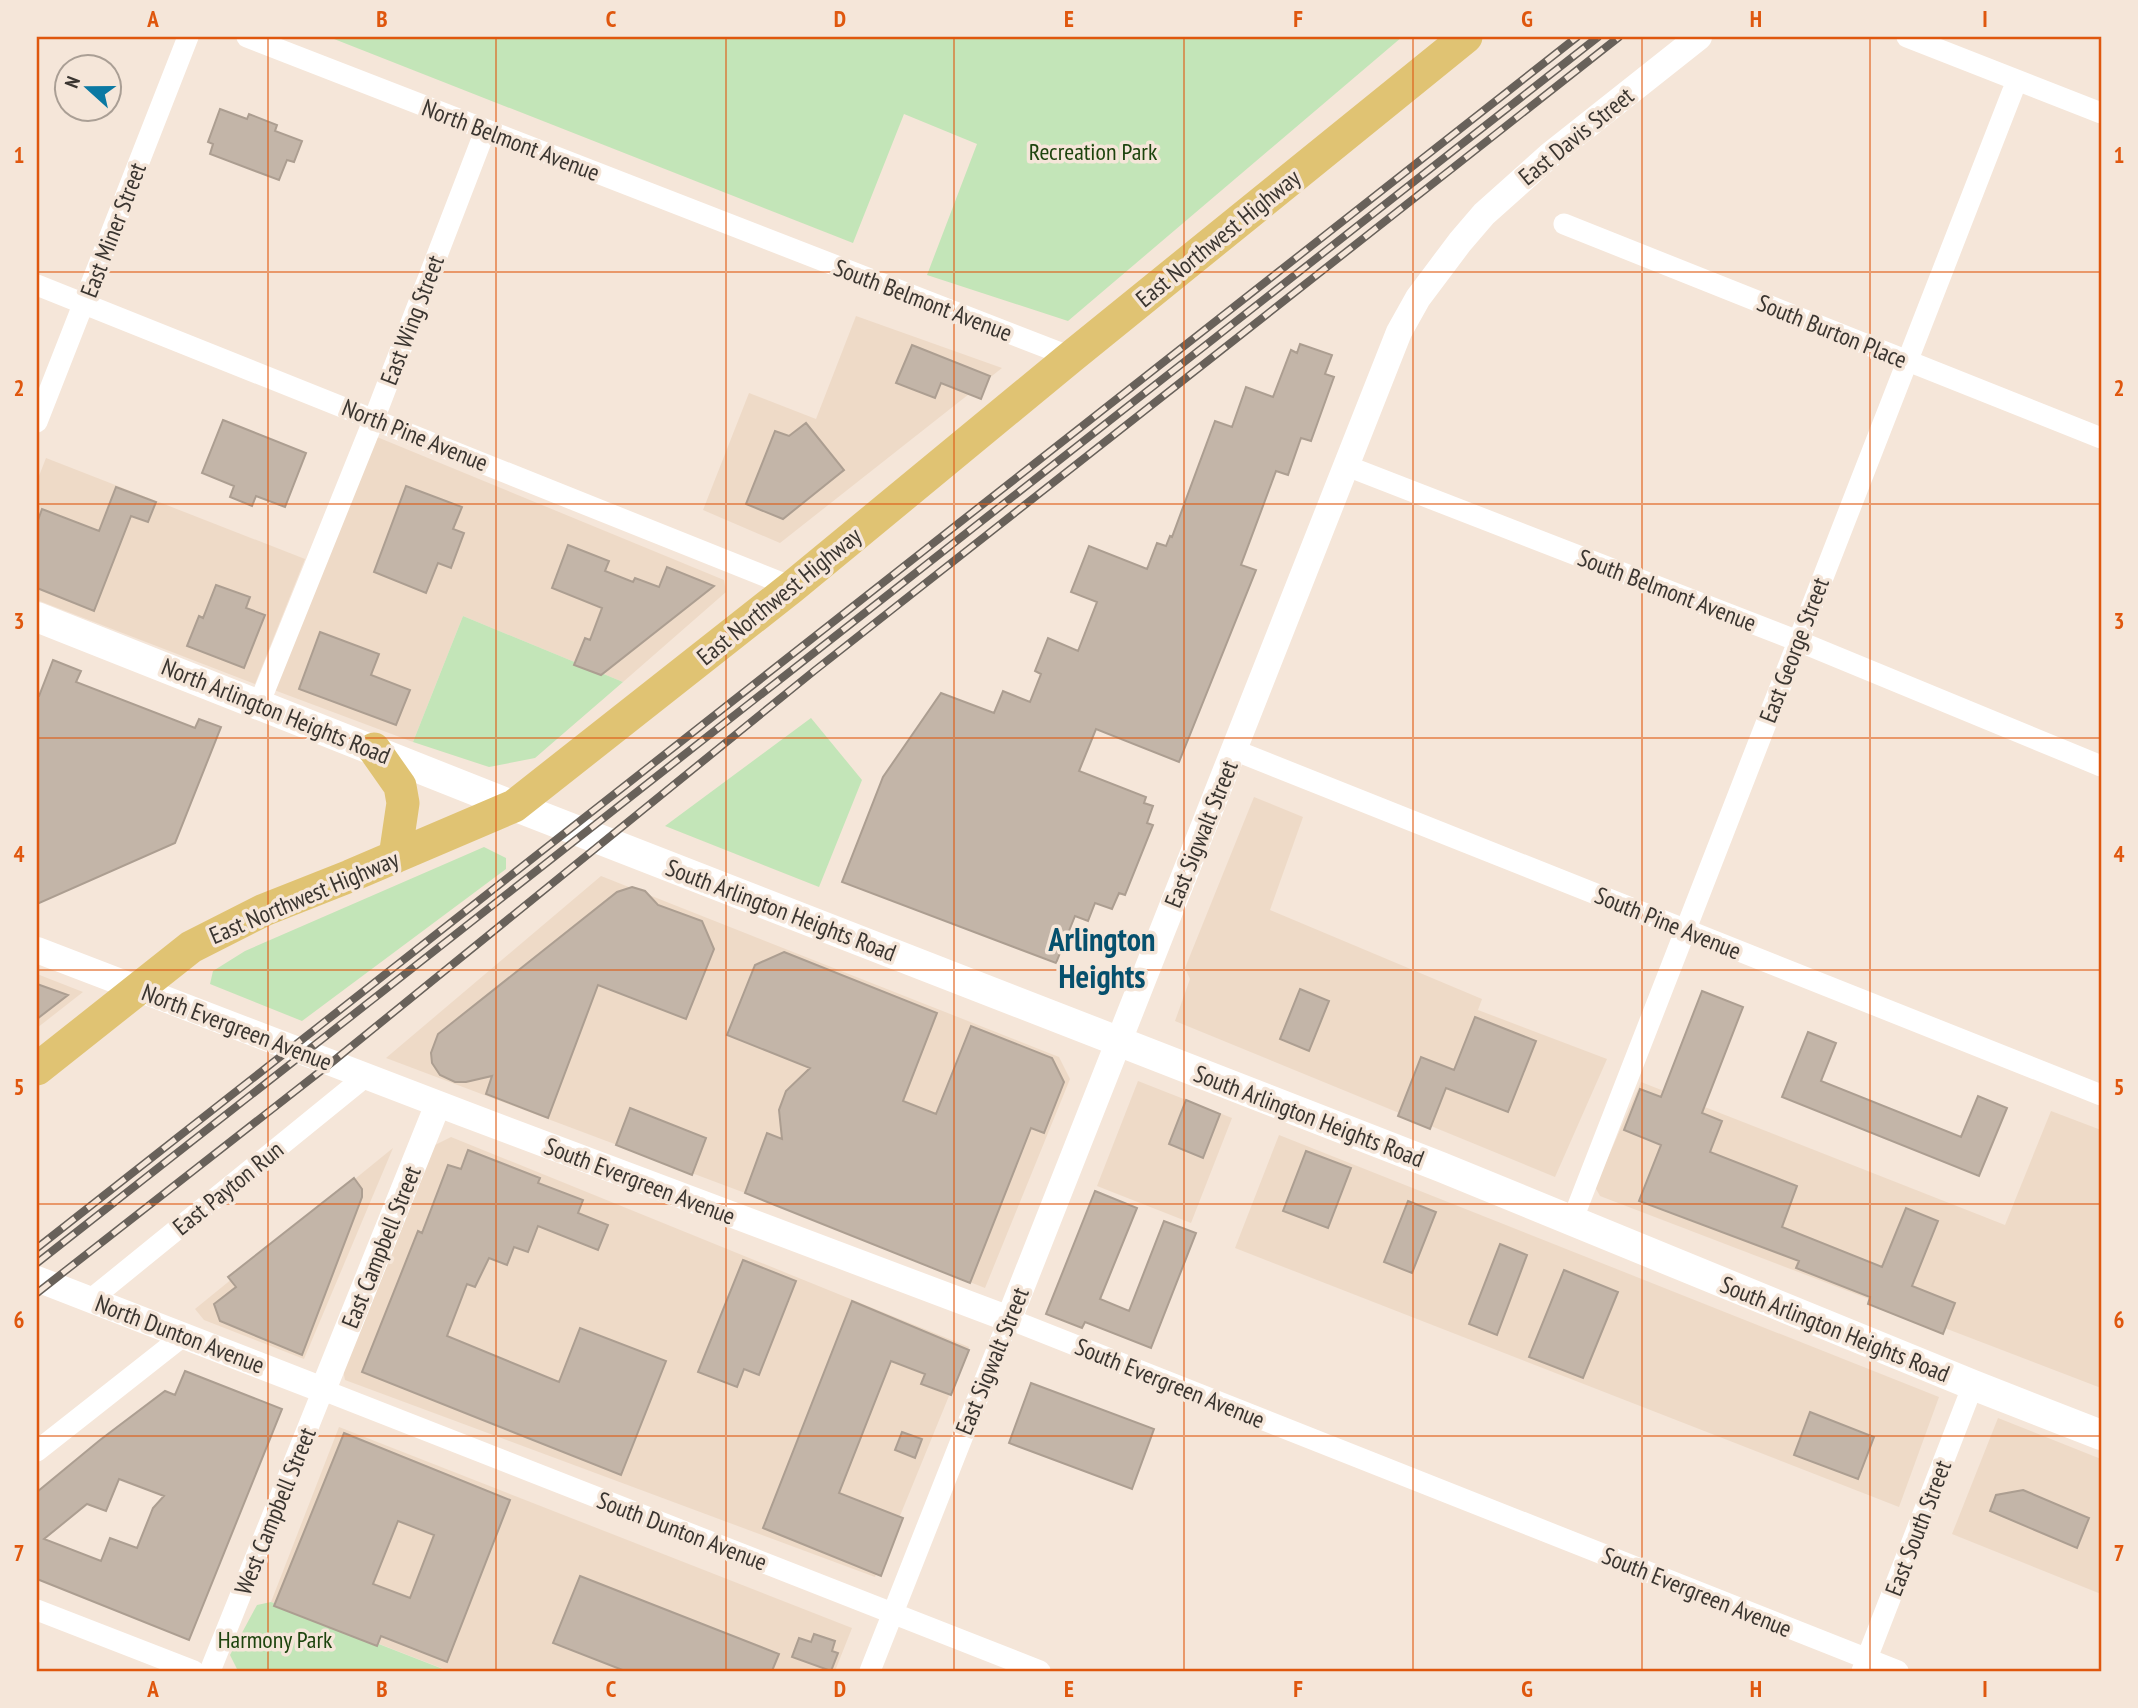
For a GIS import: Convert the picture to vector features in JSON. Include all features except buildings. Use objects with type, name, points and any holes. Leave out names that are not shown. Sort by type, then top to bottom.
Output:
[{"type":"main road","name":"East Northwest Highway","points":[[37,1069],[191,947],[215,933],[514,806],[792,587],[1466,37]]},
{"type":"main road","name":"North Arlington Heights Road","points":[[37,617],[514,806]]},
{"type":"main road","points":[[374,749],[400,786],[403,803],[396,857]]},
{"type":"main road","name":"South Arlington Heights Road","points":[[514,806],[1572,1220],[1973,1385],[2101,1434]]},
{"type":"street","name":"East Miner Street","points":[[37,422],[188,37]]},
{"type":"street","name":"North Belmont Avenue","points":[[247,37],[774,243]]},
{"type":"street","name":"East Davis Street","points":[[1460,242],[1484,214],[1523,178],[1699,37]]},
{"type":"street","points":[[1907,37],[2101,113]]},
{"type":"street","name":"East George Street","points":[[1572,1220],[2017,80]]},
{"type":"street","name":"East Wing Street","points":[[259,704],[374,419],[485,131]]},
{"type":"street","name":"South Burton Place","points":[[1563,224],[2101,438]]},
{"type":"street","name":"East Sigwalt Street","points":[[870,1671],[1399,332],[1418,298],[1460,242]]},
{"type":"street","name":"South Belmont Avenue","points":[[774,243],[1071,358]]},
{"type":"street","name":"North Pine Avenue","points":[[37,285],[792,587]]},
{"type":"street","name":"South Belmont Avenue","points":[[1347,466],[1798,642],[2101,766]]},
{"type":"street","name":"South Pine Avenue","points":[[1234,750],[2101,1095]]},
{"type":"street","name":"North Evergreen Avenue","points":[[37,950],[438,1104]]},
{"type":"street","name":"East Payton Run","points":[[90,1300],[366,1076]]},
{"type":"street","name":"South Evergreen Avenue","points":[[438,1104],[1009,1319],[1865,1665],[1898,1671]]},
{"type":"street","name":"East Campbell Street","points":[[323,1390],[438,1104]]},
{"type":"street","name":"North Dunton Avenue","points":[[37,1279],[323,1390]]},
{"type":"street","points":[[37,1451],[183,1336]]},
{"type":"street","name":"East South Street","points":[[1865,1665],[1973,1385]]},
{"type":"street","name":"South Dunton Avenue","points":[[323,1390],[1040,1671]]},
{"type":"street","name":"West Campbell Street","points":[[210,1671],[323,1390]]},
{"type":"street","points":[[37,1610],[194,1671]]},
{"type":"shaded area","points":[[856,316],[1002,368],[780,543],[703,510],[749,393],[816,419]]},
{"type":"shaded area","points":[[377,437],[724,580],[726,592],[623,682],[463,616],[413,742],[274,690]]},
{"type":"shaded area","points":[[46,458],[305,559],[255,684],[37,600],[37,481]]},
{"type":"shaded area","points":[[1254,797],[1303,817],[1270,910],[1482,999],[1478,1010],[1607,1059],[1555,1177],[1175,1021],[1190,979],[1185,968]]},
{"type":"shaded area","points":[[601,876],[1059,1057],[1070,1079],[985,1288],[745,1193],[386,1058]]},
{"type":"shaded area","points":[[37,974],[83,992],[37,1028]]},
{"type":"shaded area","points":[[1138,1081],[1232,1118],[1191,1223],[1097,1186]]},
{"type":"shaded area","points":[[1641,1082],[2005,1225],[2051,1111],[2101,1130],[2101,1388],[1600,1196],[1595,1187]]},
{"type":"shaded area","points":[[1279,1135],[1939,1397],[1899,1507],[1235,1248]]},
{"type":"shaded area","points":[[451,1137],[969,1347],[875,1577],[345,1380],[343,1370],[435,1145]]},
{"type":"shaded area","points":[[393,1148],[304,1359],[204,1320],[195,1309]]},
{"type":"shaded area","points":[[1998,1418],[2101,1459],[2101,1594],[1952,1534]]},
{"type":"shaded area","points":[[339,1427],[852,1628],[835,1671],[449,1671],[271,1602]]},
{"type":"green space","name":"Recreation Park","points":[[329,37],[1402,37],[1068,321],[927,275],[977,144],[904,114],[853,243]]},
{"type":"green space","points":[[463,616],[623,682],[535,758],[489,767],[413,742]]},
{"type":"green space","points":[[811,718],[862,780],[819,887],[665,826]]},
{"type":"green space","points":[[484,847],[506,858],[506,869],[302,1021],[210,984],[213,971],[245,951]]},
{"type":"green space","name":"Harmony Park","points":[[271,1602],[448,1671],[238,1671],[230,1655],[257,1605]]},
{"type":"railway","points":[[37,1248],[1577,37]]},
{"type":"railway","points":[[37,1263],[1598,37]]},
{"type":"railway","points":[[37,1293],[331,1063],[814,671],[1619,37]]},
{"type":"district","name":"Arlington Heights","points":[[1102,958]]}]
